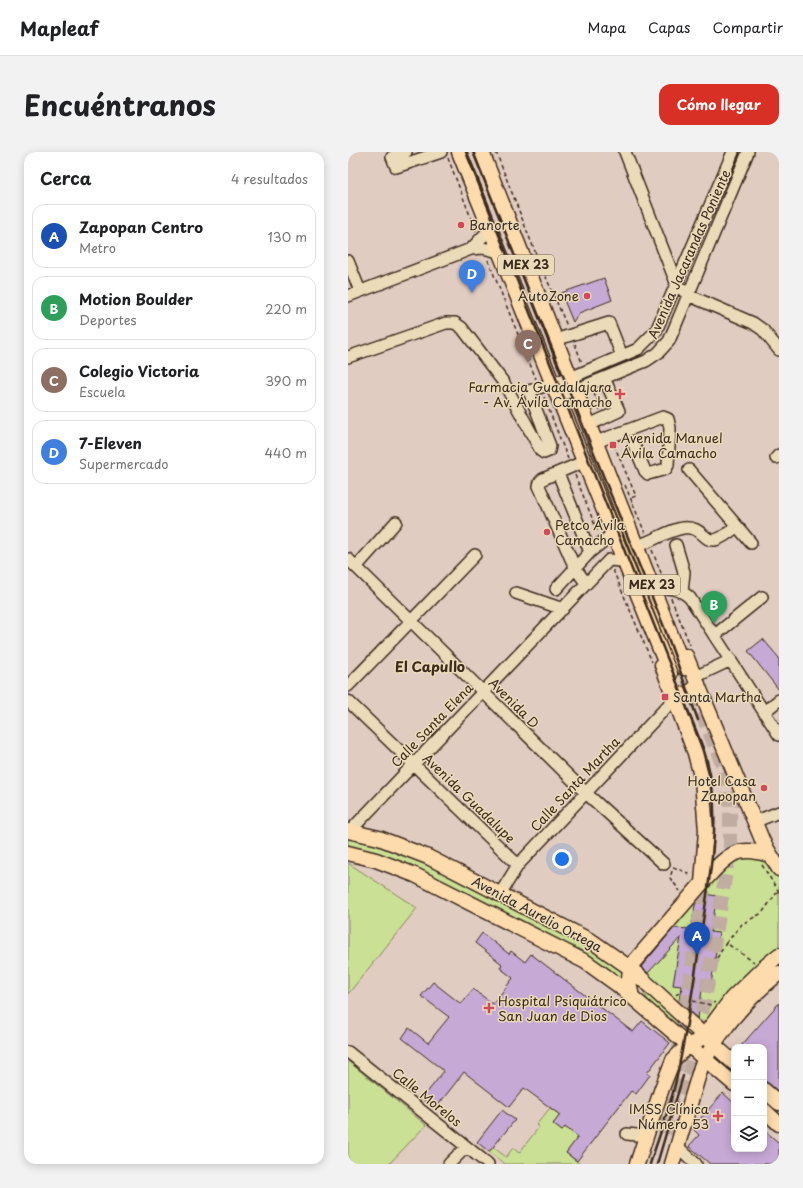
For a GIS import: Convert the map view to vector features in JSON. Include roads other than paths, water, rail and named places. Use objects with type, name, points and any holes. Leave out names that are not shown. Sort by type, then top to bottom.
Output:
[{"type":"main road","name":"MEX 23","points":[[459,152],[499,252],[577,464],[592,484],[670,674]]},
{"type":"main road","name":"MEX 23","points":[[482,152],[572,384],[692,676]]},
{"type":"main road","points":[[592,484],[606,538],[674,695],[695,753],[702,780],[706,831],[700,886]]},
{"type":"main road","points":[[620,502],[626,508],[642,544],[692,676],[754,822],[769,855],[779,869]]},
{"type":"main road","points":[[674,695],[685,694],[694,690],[692,676]]},
{"type":"main road","name":"Avenida Aurelio Ortega","points":[[349,831],[379,838],[428,857],[593,942],[630,968],[731,1060]]},
{"type":"main road","points":[[632,997],[628,979],[630,968],[700,886],[723,862],[740,850],[756,851],[769,855]]},
{"type":"main road","name":"Avenida Aurelio Ortega","points":[[348,853],[394,866],[446,890],[586,962],[692,1046],[731,1081]]},
{"type":"main road","points":[[647,1164],[705,1058],[709,1040],[732,998],[779,955]]},
{"type":"main road","points":[[662,1164],[663,1137],[673,1060],[681,1052],[709,1040],[779,973]]},
{"type":"main road","points":[[767,1093],[779,1103]]},
{"type":"main road","points":[[767,1113],[779,1124]]},
{"type":"main road","points":[[638,1164],[663,1137]]},
{"type":"main road","points":[[663,1137],[672,1164]]},
{"type":"street","points":[[406,152],[392,157],[396,167],[441,152]]},
{"type":"street","name":"Avenida Jacarandas Poniente","points":[[572,384],[622,356],[638,349],[656,331],[733,152]]},
{"type":"street","name":"Avenida Jacarandas Poniente","points":[[549,389],[604,378],[646,361],[664,348],[669,341],[748,152]]},
{"type":"street","points":[[626,153],[677,285],[688,295],[753,323],[762,330],[779,350]]},
{"type":"street","points":[[478,247],[490,229]]},
{"type":"street","points":[[348,296],[478,247],[499,252]]},
{"type":"street","points":[[348,261],[360,291]]},
{"type":"street","points":[[348,357],[446,322],[455,323],[462,328],[504,383],[541,451],[544,453],[549,451],[550,446],[529,393],[531,389],[549,389]]},
{"type":"street","points":[[555,340],[609,323],[622,356]]},
{"type":"street","points":[[589,425],[619,411],[604,378]]},
{"type":"street","points":[[596,442],[663,417],[668,419],[670,428],[668,465],[666,469],[648,474],[645,471],[634,445]]},
{"type":"street","points":[[577,464],[544,479],[539,486],[575,568],[586,583]]},
{"type":"street","points":[[689,470],[751,543]]},
{"type":"street","points":[[558,473],[590,552]]},
{"type":"street","points":[[352,563],[396,522]]},
{"type":"street","points":[[642,544],[681,528],[688,528],[712,541],[719,540],[737,526]]},
{"type":"street","points":[[556,588],[590,552],[606,538]]},
{"type":"street","points":[[676,545],[684,572],[682,592]]},
{"type":"street","points":[[348,686],[475,555]]},
{"type":"street","name":"Calle Santa Elena","points":[[349,831],[414,765],[586,583],[615,560]]},
{"type":"street","name":"Avenida D","points":[[352,563],[587,794],[668,865]]},
{"type":"street","points":[[658,588],[675,589],[690,598],[779,735]]},
{"type":"street","points":[[516,593],[563,609]]},
{"type":"street","points":[[715,635],[762,597]]},
{"type":"street","points":[[692,676],[731,660]]},
{"type":"street","name":"Calle Santa Martha","points":[[500,894],[518,865],[587,794],[674,695]]},
{"type":"street","points":[[764,712],[779,700]]},
{"type":"street","name":"Avenida Guadalupe","points":[[348,701],[518,865]]},
{"type":"street","points":[[754,822],[779,812]]},
{"type":"street","name":"Calle Morelos","points":[[348,1052],[488,1164]]},
{"type":"street","points":[[628,1134],[663,1137],[696,1164]]},
{"type":"street","points":[[449,1164],[466,1147]]},
{"type":"tunnel","points":[[670,1135],[690,1071],[706,994],[730,848],[730,805],[723,766],[688,680]]},
{"type":"tunnel","points":[[658,1131],[676,1067],[706,875]]},
{"type":"railway","points":[[466,152],[703,748],[709,771],[713,793],[714,838],[697,964],[675,1083],[650,1164]]},
{"type":"railway","points":[[473,152],[664,627],[698,720]]},
{"type":"railway","points":[[657,1164],[683,1076]]},
{"type":"place","name":"Banorte","points":[[461,225]]},
{"type":"place","name":"7-Eleven","points":[[472,293]]},
{"type":"place","name":"AutoZone","points":[[587,296]]},
{"type":"place","name":"Colegio Victoria","points":[[528,363]]},
{"type":"place","name":"Farmacia Guadalajara - Av. Ávila Camacho","points":[[620,394]]},
{"type":"place","name":"Avenida Manuel Ávila Camacho","points":[[613,445]]},
{"type":"place","name":"Petco Ávila Camacho","points":[[547,532]]},
{"type":"place","name":"Motion Boulder","points":[[714,624]]},
{"type":"place","name":"Santa Martha","points":[[665,697]]},
{"type":"place","name":"Hotel Casa Zapopan","points":[[764,788]]},
{"type":"place","name":"Zapopan Centro","points":[[697,955]]},
{"type":"place","name":"Hospital Psiquiátrico San Juan de Dios","points":[[489,1008]]},
{"type":"place","name":"IMSS Clínica Número 53","points":[[718,1116]]},
{"type":"district","name":"El Capullo","points":[[430,667]]}]
